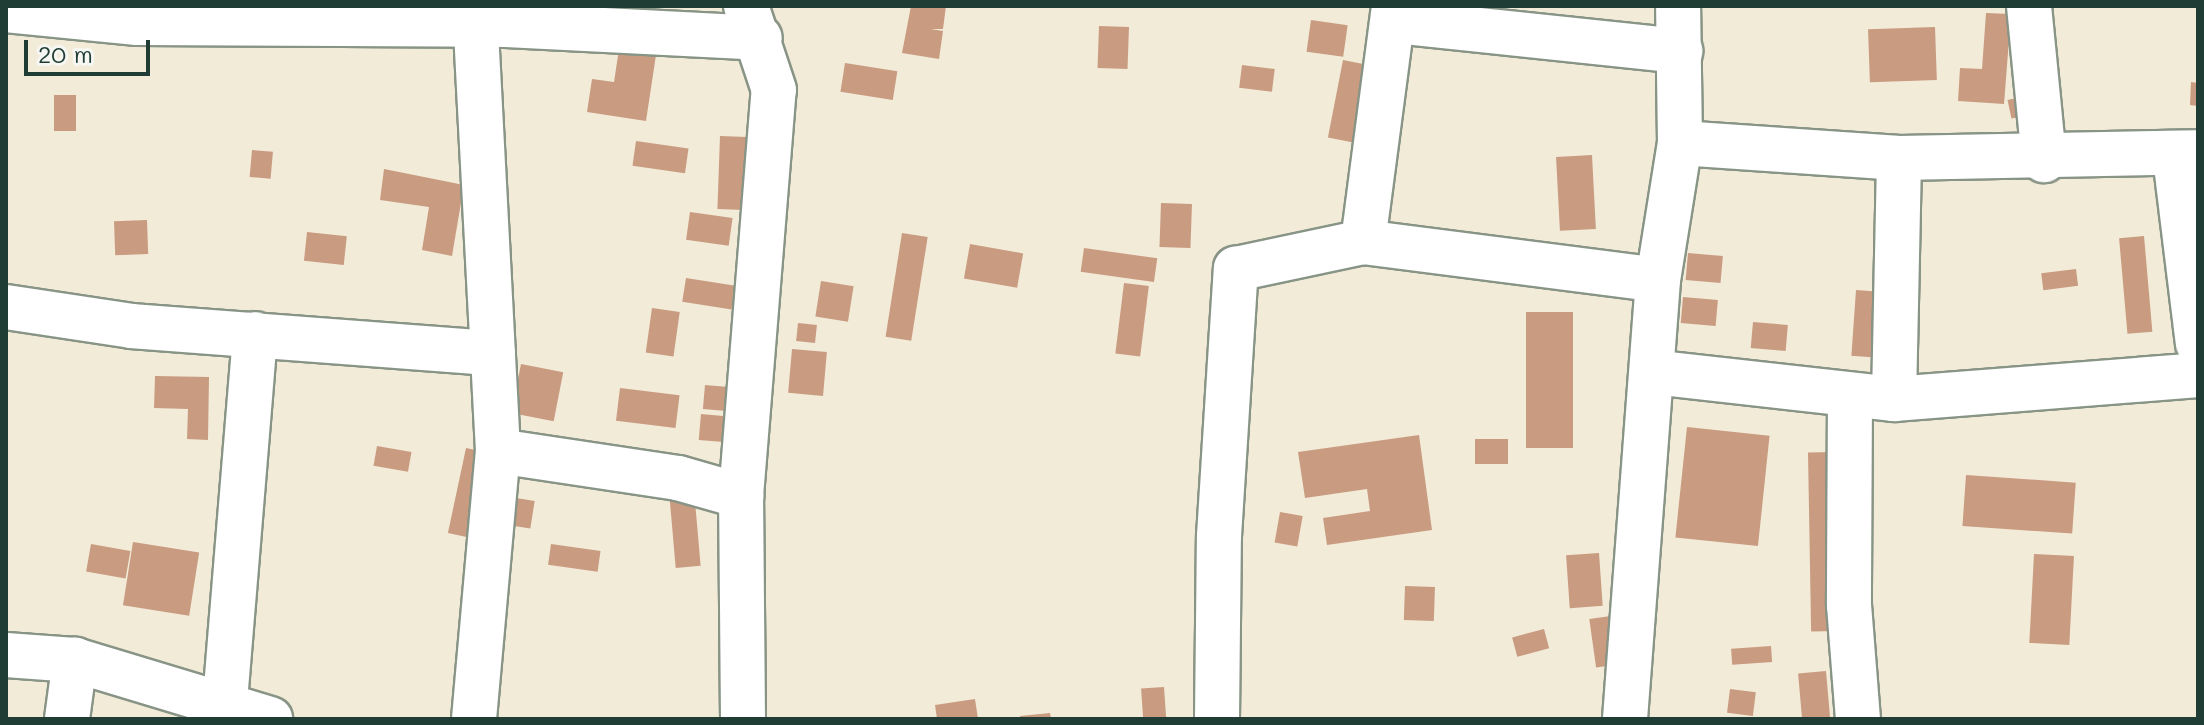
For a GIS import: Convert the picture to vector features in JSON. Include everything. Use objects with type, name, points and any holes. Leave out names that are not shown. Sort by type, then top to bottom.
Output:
[{"type":"street","points":[[1625,719],[1658,280],[1680,143],[1678,6]]},
{"type":"street","points":[[2029,6],[2044,160]]},
{"type":"street","points":[[6,10],[137,23],[476,25],[753,22],[774,90],[772,163],[741,496],[743,719]]},
{"type":"street","points":[[1363,242],[1394,13],[1680,51]]},
{"type":"street","points":[[474,719],[498,451],[476,25]]},
{"type":"street","points":[[1680,143],[1899,158],[2044,160],[2187,154],[2198,344]]},
{"type":"street","points":[[1894,399],[1899,158]]},
{"type":"street","points":[[1217,719],[1220,520],[1236,269],[1363,242],[1658,280]]},
{"type":"street","points":[[6,307],[255,334],[493,353]]},
{"type":"street","points":[[225,701],[255,334]]},
{"type":"street","points":[[1652,372],[1894,399],[2198,375]]},
{"type":"street","points":[[1850,396],[1849,605],[1858,719]]},
{"type":"street","points":[[498,451],[678,478],[741,496]]},
{"type":"street","points":[[6,655],[75,660],[225,701],[270,719]]},
{"type":"street","points":[[67,719],[75,660]]},
{"type":"building","points":[[911,6],[946,6],[943,29],[931,29],[943,31],[939,59],[902,53]]},
{"type":"building","points":[[1986,13],[2011,14],[2004,104],[1958,101],[1960,68],[1982,69]]},
{"type":"building","points":[[1311,20],[1348,25],[1343,57],[1307,52]]},
{"type":"building","points":[[1099,26],[1129,27],[1128,69],[1098,68]]},
{"type":"building","points":[[1935,27],[1937,80],[1870,82],[1868,29]]},
{"type":"building","points":[[619,49],[656,55],[646,121],[587,112],[592,79],[614,82]]},
{"type":"building","points":[[1343,60],[1373,66],[1358,143],[1328,138]]},
{"type":"building","points":[[845,63],[897,71],[893,100],[840,92]]},
{"type":"building","points":[[1242,65],[1275,69],[1272,92],[1239,88]]},
{"type":"building","points":[[2191,82],[2198,83],[2198,106],[2190,105]]},
{"type":"building","points":[[54,95],[76,95],[76,131],[54,131]]},
{"type":"building","points":[[2031,95],[2035,114],[2011,119],[2008,100]]},
{"type":"building","points":[[720,136],[747,137],[744,210],[717,209]]},
{"type":"building","points":[[636,141],[688,148],[685,173],[633,166]]},
{"type":"building","points":[[252,150],[273,152],[271,179],[250,177]]},
{"type":"building","points":[[1592,155],[1596,229],[1560,231],[1556,157]]},
{"type":"building","points":[[384,169],[464,185],[452,256],[422,250],[429,207],[380,200]]},
{"type":"building","points":[[1161,203],[1192,204],[1190,248],[1159,247]]},
{"type":"building","points":[[690,212],[733,218],[729,246],[686,240]]},
{"type":"building","points":[[147,220],[148,254],[115,255],[114,221]]},
{"type":"building","points":[[307,232],[347,236],[344,265],[304,261]]},
{"type":"building","points":[[902,233],[928,237],[911,341],[886,337]]},
{"type":"building","points":[[2144,236],[2152,332],[2127,334],[2119,238]]},
{"type":"building","points":[[970,244],[1023,253],[1017,288],[964,278]]},
{"type":"building","points":[[1084,248],[1157,258],[1154,282],[1081,272]]},
{"type":"building","points":[[1688,253],[1723,256],[1721,283],[1686,280]]},
{"type":"building","points":[[2076,269],[2078,286],[2043,290],[2041,273]]},
{"type":"building","points":[[686,278],[735,286],[732,310],[682,302]]},
{"type":"building","points":[[821,281],[854,286],[848,322],[815,317]]},
{"type":"building","points":[[1124,283],[1149,286],[1140,357],[1115,353]]},
{"type":"building","points":[[1856,290],[1883,292],[1878,358],[1851,356]]},
{"type":"building","points":[[1683,297],[1718,300],[1716,326],[1681,323]]},
{"type":"building","points":[[652,308],[680,312],[673,356],[646,353]]},
{"type":"building","points":[[1526,312],[1573,312],[1573,448],[1526,448]]},
{"type":"building","points":[[1753,322],[1788,325],[1786,351],[1751,348]]},
{"type":"building","points":[[798,323],[817,325],[815,343],[796,341]]},
{"type":"building","points":[[792,349],[827,352],[823,396],[788,393]]},
{"type":"building","points":[[521,364],[563,372],[554,421],[511,413]]},
{"type":"building","points":[[155,376],[209,377],[208,440],[187,439],[188,409],[154,408]]},
{"type":"building","points":[[705,385],[729,387],[727,411],[703,409]]},
{"type":"building","points":[[620,388],[680,395],[676,428],[616,421]]},
{"type":"building","points":[[701,414],[726,416],[724,442],[699,440]]},
{"type":"building","points":[[1687,427],[1770,436],[1758,546],[1675,537]]},
{"type":"building","points":[[1419,435],[1432,530],[1327,545],[1323,518],[1370,511],[1367,489],[1305,498],[1298,452]]},
{"type":"building","points":[[1475,439],[1508,439],[1508,464],[1475,464]]},
{"type":"building","points":[[377,446],[411,452],[408,472],[374,466]]},
{"type":"building","points":[[466,448],[489,453],[471,538],[448,533]]},
{"type":"building","points":[[1808,452],[1835,452],[1838,631],[1811,631]]},
{"type":"building","points":[[1966,475],[2076,483],[2072,534],[1962,526]]},
{"type":"building","points":[[694,490],[701,566],[676,568],[669,492]]},
{"type":"building","points":[[510,497],[535,501],[530,529],[506,525]]},
{"type":"building","points":[[1280,512],[1303,516],[1297,547],[1275,543]]},
{"type":"building","points":[[133,542],[199,552],[189,616],[123,605]]},
{"type":"building","points":[[91,544],[130,551],[126,579],[86,572]]},
{"type":"building","points":[[551,544],[601,551],[598,572],[548,565]]},
{"type":"building","points":[[1599,553],[1603,606],[1570,608],[1566,555]]},
{"type":"building","points":[[2034,554],[2074,556],[2069,645],[2029,643]]},
{"type":"building","points":[[1405,586],[1435,587],[1434,621],[1404,620]]},
{"type":"building","points":[[1618,615],[1625,664],[1596,668],[1589,619]]},
{"type":"building","points":[[1544,629],[1549,648],[1517,657],[1512,638]]},
{"type":"building","points":[[1771,646],[1772,662],[1732,665],[1731,649]]},
{"type":"building","points":[[1826,671],[1830,719],[1802,719],[1798,673]]},
{"type":"building","points":[[1164,687],[1166,719],[1143,719],[1141,689]]},
{"type":"building","points":[[1730,689],[1756,692],[1753,716],[1727,713]]},
{"type":"building","points":[[975,699],[978,719],[937,719],[935,705]]},
{"type":"building","points":[[1050,713],[1051,719],[1020,719],[1020,716]]}]
